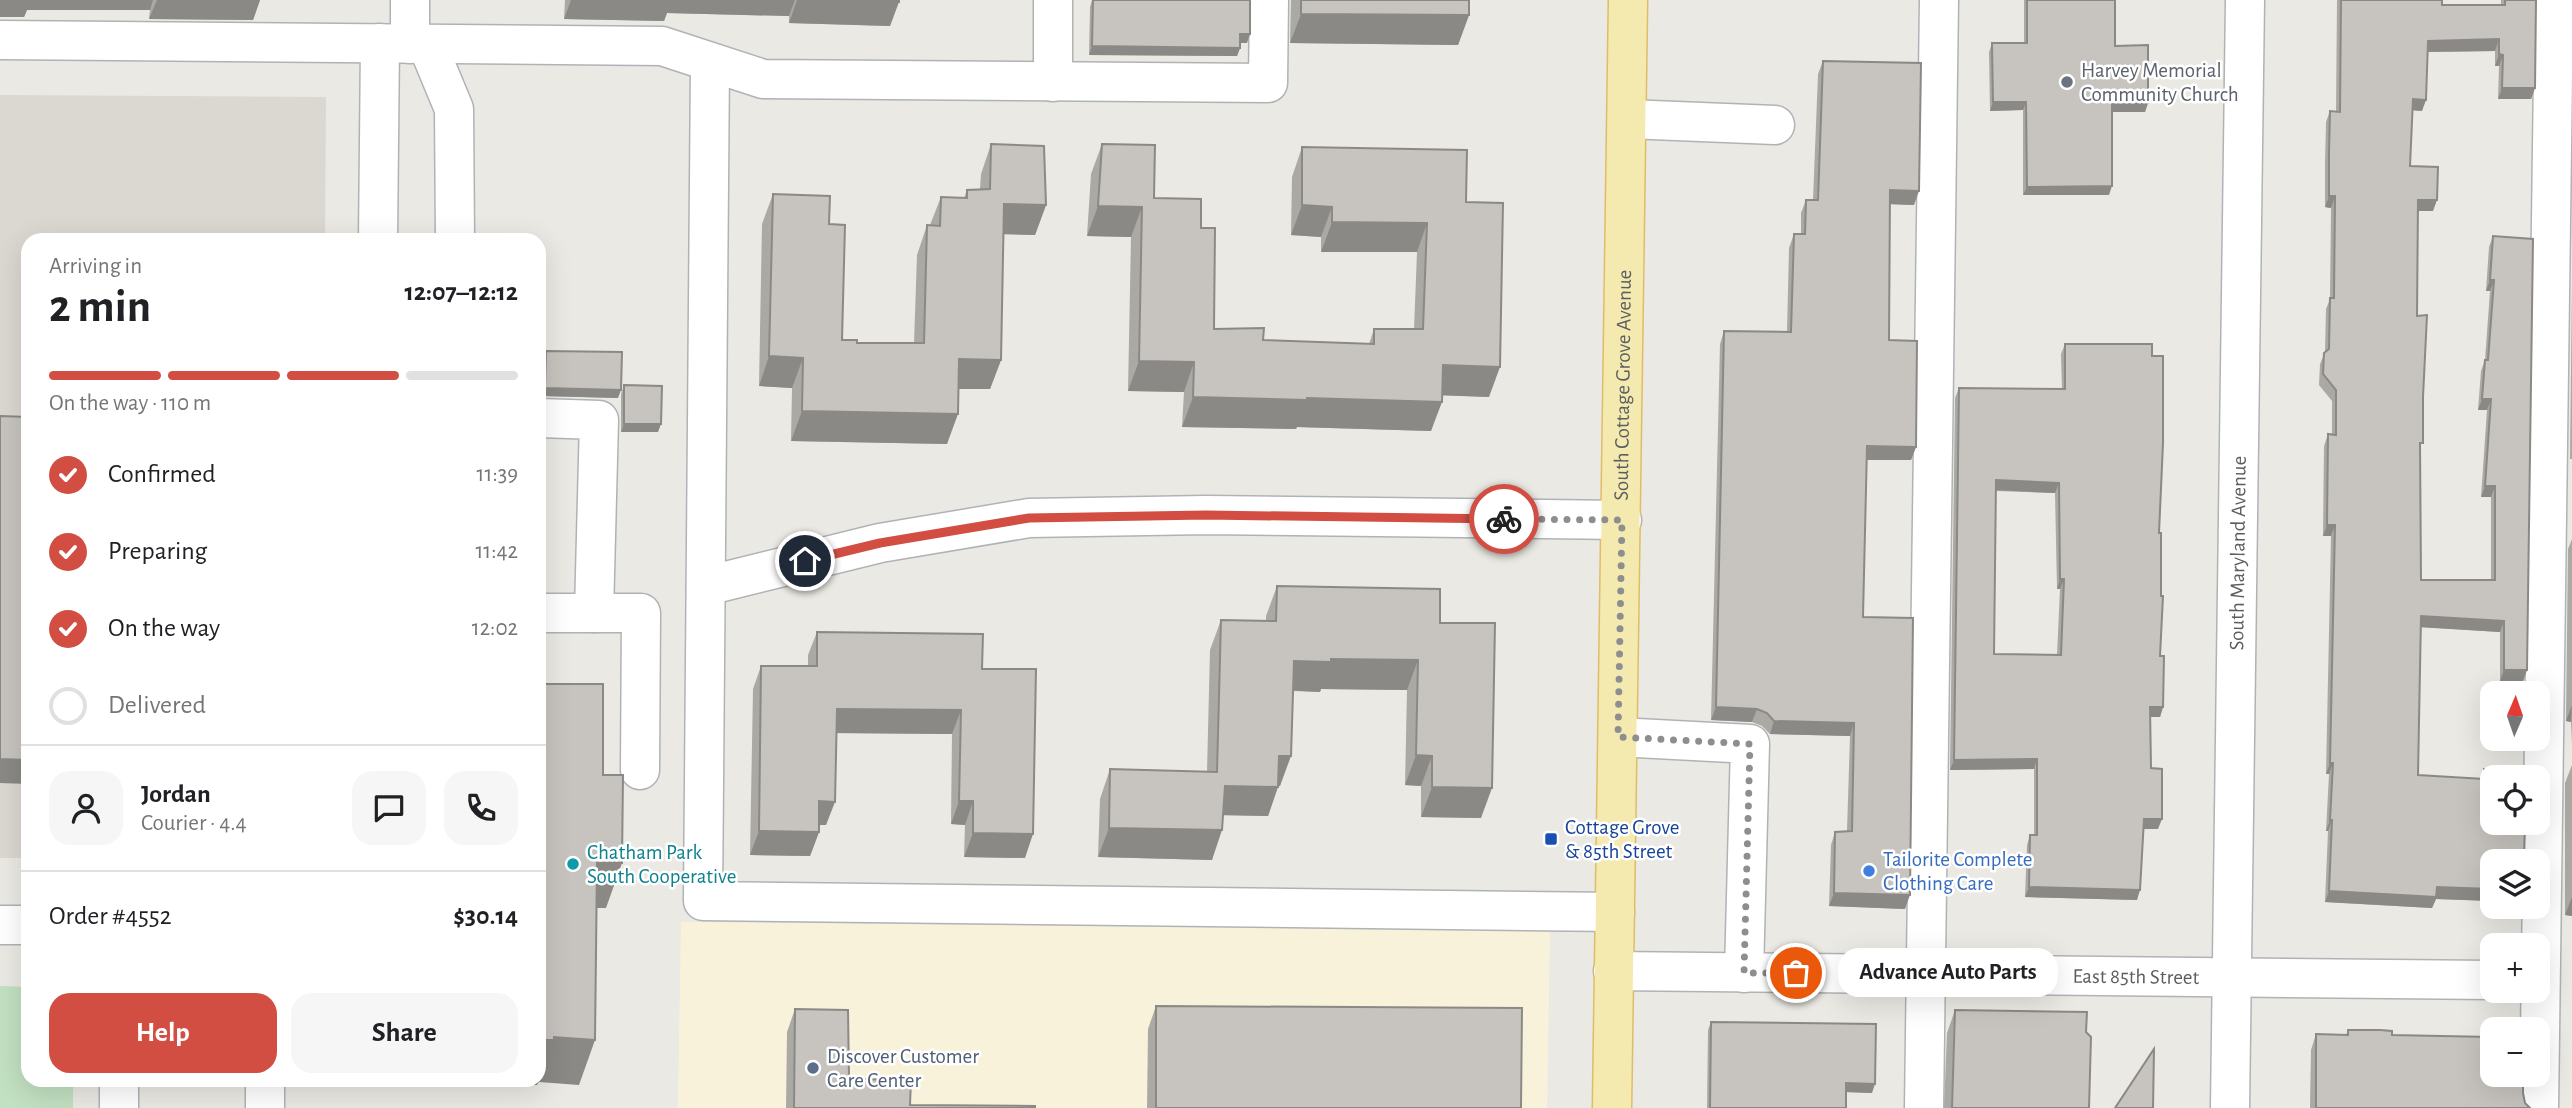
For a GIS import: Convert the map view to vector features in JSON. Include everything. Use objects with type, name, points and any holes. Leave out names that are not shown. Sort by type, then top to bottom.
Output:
[{"type":"main road","name":"South Cottage Grove Avenue","points":[[1612,1108],[1628,0]]},
{"type":"street","points":[[379,233],[410,0]]},
{"type":"street","points":[[1053,0],[1053,82]]},
{"type":"street","points":[[0,40],[662,46],[763,79],[1268,83],[1269,0]]},
{"type":"street","points":[[1924,1108],[1939,0]]},
{"type":"street","name":"South Maryland Avenue","points":[[2230,1108],[2245,0]]},
{"type":"street","points":[[2550,980],[2554,0]]},
{"type":"street","points":[[406,44],[454,109],[455,233]]},
{"type":"street","points":[[710,63],[703,901],[1615,912]]},
{"type":"street","points":[[1627,119],[1775,125]]},
{"type":"street","points":[[546,418],[599,420],[594,613]]},
{"type":"street","points":[[706,586],[880,543],[1029,518],[1206,515],[1622,520]]},
{"type":"street","points":[[546,612],[641,613],[640,770]]},
{"type":"street","points":[[1618,737],[1750,744],[1744,973]]},
{"type":"street","points":[[0,925],[21,925]]},
{"type":"street","name":"East 85th Street","points":[[1613,971],[2480,979]]},
{"type":"street","points":[[2539,1108],[2548,1003]]},
{"type":"street","points":[[119,1087],[119,1108]]},
{"type":"street","points":[[265,1087],[265,1108]]},
{"type":"shaded area","points":[[0,95],[326,97],[325,233],[21,233],[21,858],[0,858]]},
{"type":"shaded area","points":[[681,922],[1550,930],[1547,1108],[678,1108]]},
{"type":"green space","points":[[0,986],[21,987],[21,1087],[73,1087],[73,1108],[0,1108]]},
{"type":"building","points":[[823,0],[899,0],[899,2]]},
{"type":"building","points":[[1093,0],[1250,0],[1250,34],[1240,34],[1240,48],[1092,46]]},
{"type":"building","points":[[1301,0],[1469,0],[1469,15],[1301,14]]},
{"type":"building","name":"Harvey Memorial Community Church","points":[[2027,0],[2115,0],[2115,46],[2148,45],[2148,103],[2112,103],[2112,186],[2027,187],[2026,102],[1993,102],[1992,43],[2027,43]]},
{"type":"building","points":[[2341,0],[2442,0],[2442,5],[2505,5],[2505,0],[2536,0],[2535,88],[2502,88],[2503,55],[2499,54],[2499,39],[2428,41],[2426,100],[2413,99],[2410,166],[2438,167],[2437,200],[2418,200],[2417,316],[2427,315],[2423,443],[2420,443],[2421,580],[2495,580],[2495,486],[2485,486],[2491,399],[2482,399],[2494,280],[2490,280],[2493,236],[2533,239],[2527,670],[2504,670],[2504,621],[2421,616],[2418,775],[2480,779],[2480,835],[2525,835],[2524,849],[2480,849],[2480,889],[2437,887],[2436,897],[2329,891],[2335,525],[2327,525],[2328,434],[2336,435],[2336,390],[2323,374],[2324,353],[2329,349],[2330,298],[2334,298],[2335,196],[2329,196],[2330,111],[2340,112]]},
{"type":"building","points":[[1823,61],[1921,63],[1919,191],[1890,190],[1889,340],[1917,341],[1916,447],[1867,446],[1863,617],[1913,618],[1910,895],[1834,893],[1835,832],[1852,831],[1854,723],[1774,721],[1767,713],[1757,709],[1716,707],[1724,331],[1791,332],[1794,234],[1805,234],[1806,200],[1818,200]]},
{"type":"building","points":[[991,144],[1044,146],[1046,205],[1004,204],[1001,360],[959,359],[958,414],[802,411],[803,358],[769,356],[773,194],[830,196],[829,224],[845,225],[842,340],[857,340],[857,343],[924,343],[927,225],[940,226],[941,197],[967,198],[967,190],[990,189]]},
{"type":"building","points":[[1102,144],[1155,145],[1154,198],[1201,199],[1201,228],[1215,228],[1214,329],[1264,328],[1263,340],[1374,344],[1374,329],[1423,329],[1427,223],[1332,222],[1332,207],[1302,205],[1302,147],[1467,150],[1466,202],[1503,203],[1500,367],[1443,365],[1442,402],[1193,397],[1194,362],[1139,361],[1142,207],[1098,206]]},
{"type":"building","points":[[2065,344],[2152,344],[2152,356],[2163,356],[2159,533],[2163,596],[2160,656],[2164,656],[2163,707],[2150,707],[2151,768],[2162,769],[2162,819],[2144,819],[2140,890],[2029,887],[2030,835],[2037,835],[2037,759],[1954,760],[1959,388],[2065,389]],"holes":[[[1996,480],[2059,483],[2060,579],[2064,579],[2061,655],[1994,654]]]},
{"type":"building","points":[[546,351],[622,352],[621,390],[546,388]]},
{"type":"building","points":[[624,385],[662,386],[661,424],[624,424]]},
{"type":"building","points":[[0,416],[21,417],[21,760],[0,759]]},
{"type":"building","points":[[1277,586],[1440,589],[1440,623],[1495,623],[1492,788],[1432,787],[1432,756],[1416,755],[1418,660],[1294,661],[1291,756],[1279,756],[1278,787],[1225,786],[1222,830],[1109,828],[1110,769],[1217,772],[1221,620],[1276,621]]},
{"type":"building","points":[[817,632],[983,634],[982,669],[1036,669],[1033,834],[973,833],[973,801],[959,801],[961,710],[837,709],[835,802],[819,801],[819,832],[759,831],[761,666],[817,666]]},
{"type":"building","name":"Chatham Park South Cooperative","points":[[546,684],[603,684],[603,775],[623,775],[622,863],[597,863],[595,1040],[554,1037],[554,1040],[546,1040]]},
{"type":"building","points":[[1156,1006],[1522,1008],[1521,1108],[1156,1108]]},
{"type":"building","points":[[795,1009],[848,1010],[849,1079],[911,1080],[910,1105],[1035,1108],[794,1108]]},
{"type":"building","points":[[1955,1010],[2087,1012],[2086,1032],[2091,1037],[2089,1108],[1952,1108]]},
{"type":"building","points":[[1711,1022],[1876,1024],[1875,1084],[1846,1083],[1846,1108],[1710,1108]]},
{"type":"building","points":[[2348,1030],[2380,1030],[2392,1031],[2392,1035],[2480,1037],[2480,1087],[2523,1087],[2525,1103],[2530,1108],[2316,1108],[2316,1034],[2348,1035]]},
{"type":"building","points":[[2154,1049],[2153,1108],[2115,1108]]},
{"type":"way so far","points":[[1504,519],[1622,520],[1618,737],[1750,744],[1744,973],[1796,973]]},
{"type":"place","name":"Harvey Memorial Community Church","points":[[2067,82]]},
{"type":"place","name":"Cottage Grove & 85th Street","points":[[1551,839]]},
{"type":"place","name":"Chatham Park South Cooperative","points":[[573,864]]},
{"type":"place","name":"Tailorite Complete Clothing Care","points":[[1869,871]]},
{"type":"place","name":"Advance Auto Parts","points":[[1796,973]]},
{"type":"place","name":"Discover Customer Care Center","points":[[813,1068]]},
{"type":"route","points":[[805,561],[880,543],[1029,518],[1206,515],[1504,519]]}]
